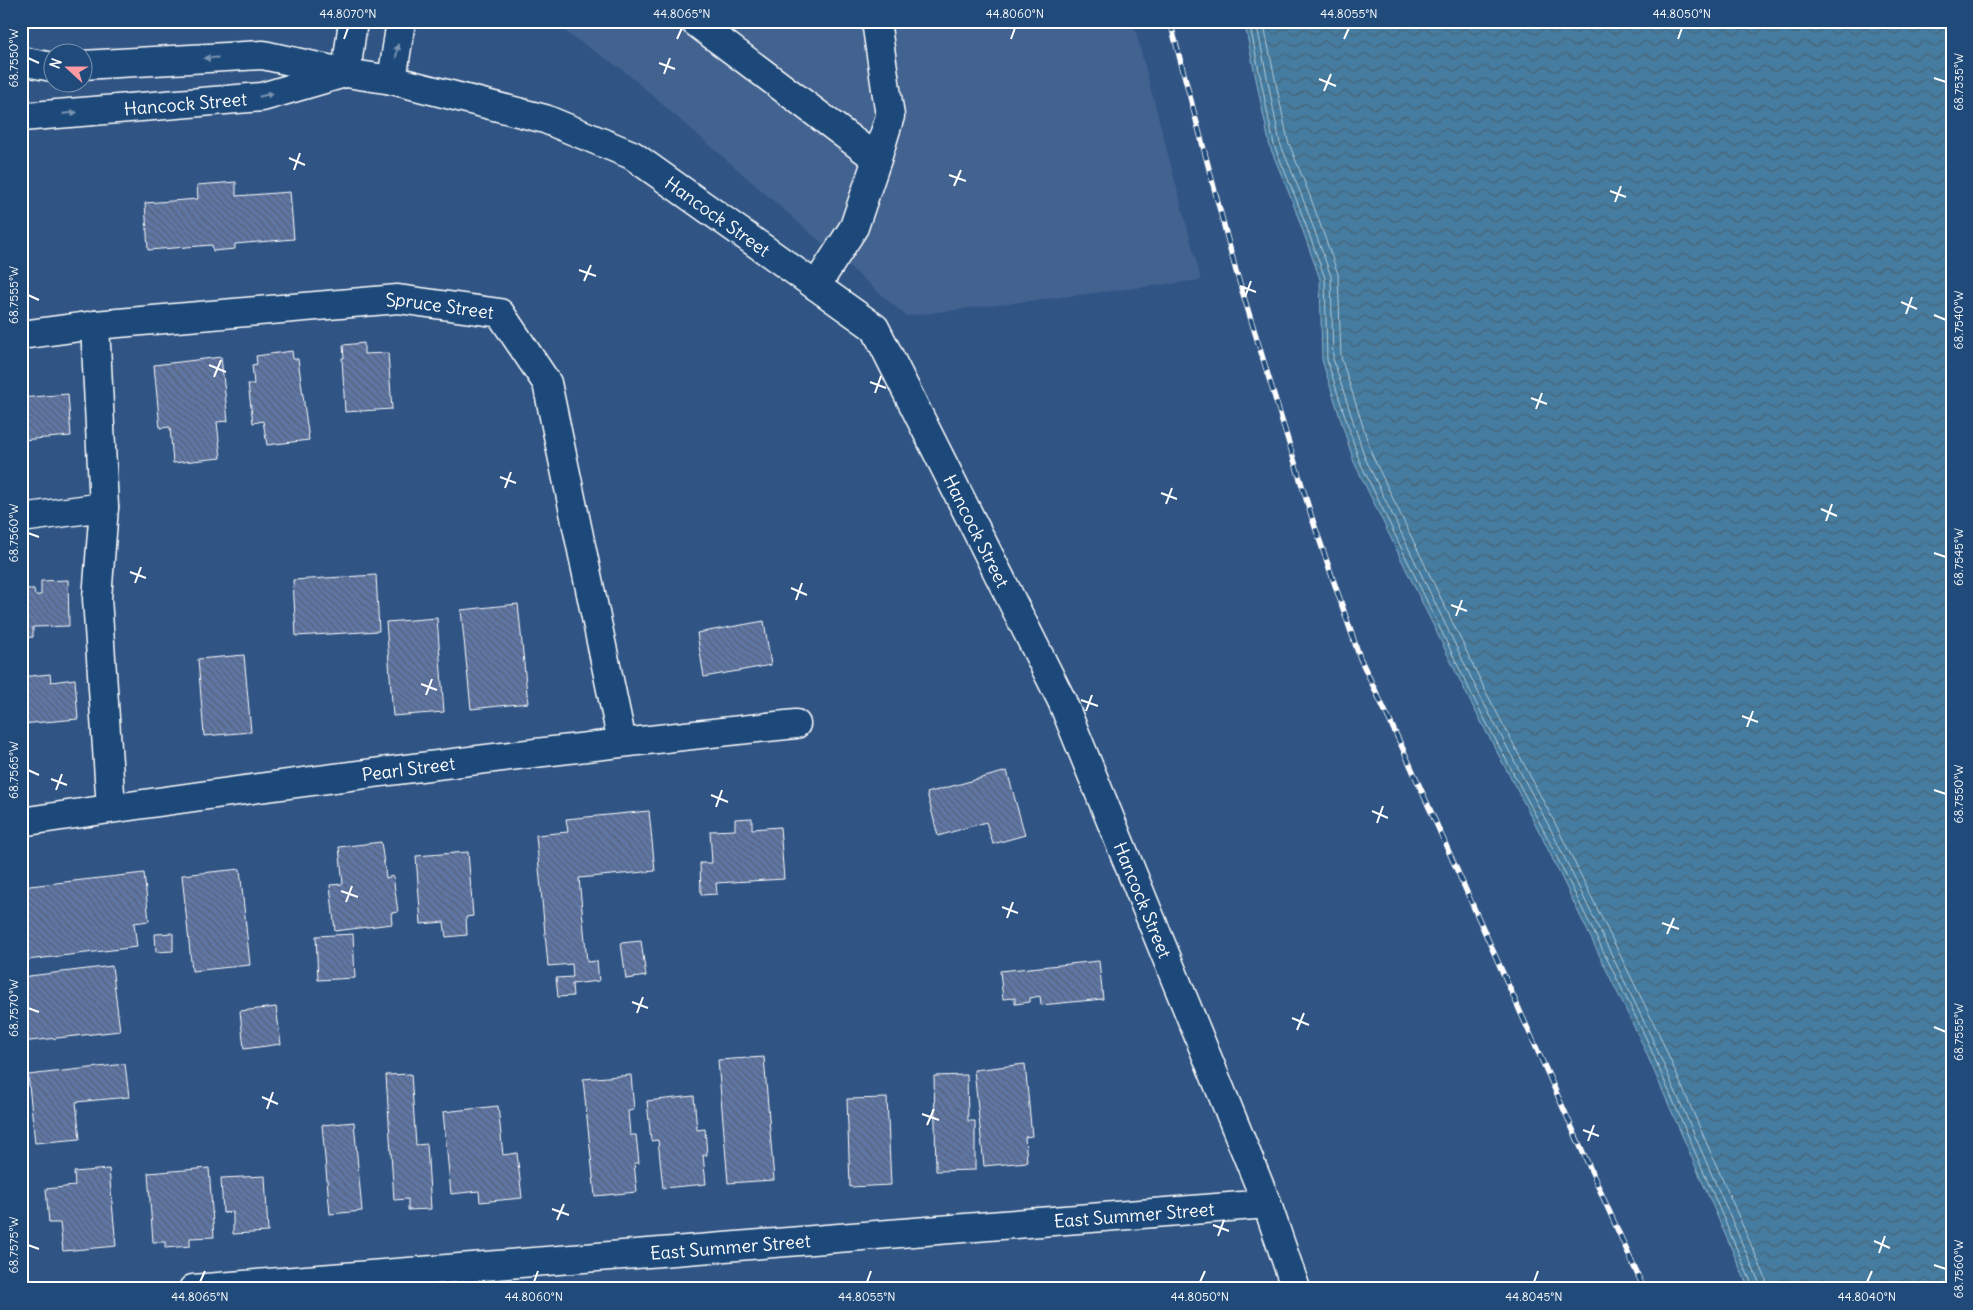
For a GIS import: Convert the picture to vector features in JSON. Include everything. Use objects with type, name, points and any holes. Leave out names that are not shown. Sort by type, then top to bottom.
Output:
[{"type":"street","points":[[346,73],[353,21]]},
{"type":"street","points":[[392,80],[401,21]]},
{"type":"street","points":[[694,21],[877,159]]},
{"type":"street","points":[[816,286],[854,227],[890,116],[876,21]]},
{"type":"street","name":"Hancock Street","points":[[92,65],[263,56],[346,73],[392,80],[545,119],[632,155],[875,328],[1062,701],[1267,1204],[1296,1289]]},
{"type":"street","points":[[21,60],[42,65]]},
{"type":"street","points":[[21,69],[42,68]]},
{"type":"street","name":"Hancock Street","points":[[21,117],[262,97],[346,73]]},
{"type":"street","name":"Spruce Street","points":[[21,335],[95,325],[398,299],[500,313],[547,383],[622,742]]},
{"type":"street","points":[[95,325],[104,507],[97,598],[111,808]]},
{"type":"street","points":[[21,518],[104,507]]},
{"type":"street","name":"Pearl Street","points":[[21,822],[111,808],[622,742],[796,724]]},
{"type":"street","name":"East Summer Street","points":[[193,1289],[1267,1204]]},
{"type":"shaded area","points":[[549,21],[1133,21],[1201,280],[906,316],[623,70]]},
{"type":"water","points":[[1244,21],[1952,21],[1952,1289],[1749,1289],[1641,1041],[1541,835],[1470,701],[1354,462],[1322,360],[1320,279],[1293,203],[1270,147]]},
{"type":"building","points":[[236,182],[236,196],[290,192],[294,239],[235,244],[235,249],[213,251],[212,245],[148,250],[145,203],[198,199],[197,185]]},
{"type":"building","points":[[364,343],[364,354],[388,353],[392,409],[345,412],[343,345]]},
{"type":"building","points":[[292,351],[293,359],[298,359],[309,440],[267,445],[263,421],[253,423],[248,384],[254,384],[252,365],[257,364],[256,356]]},
{"type":"building","points":[[221,357],[228,421],[217,422],[221,458],[173,463],[170,427],[160,428],[154,365]]},
{"type":"building","points":[[68,394],[71,436],[21,440],[21,398]]},
{"type":"building","points":[[376,575],[379,631],[296,636],[293,580]]},
{"type":"building","points":[[68,580],[69,626],[33,627],[33,637],[21,638],[21,589],[34,589],[35,595],[41,595],[41,581]]},
{"type":"building","points":[[518,604],[528,703],[471,709],[461,610]]},
{"type":"building","points":[[437,618],[444,712],[393,716],[386,622]]},
{"type":"building","points":[[764,621],[771,665],[704,677],[697,633]]},
{"type":"building","points":[[244,655],[251,732],[204,736],[198,659]]},
{"type":"building","points":[[50,674],[51,682],[75,679],[78,719],[21,724],[21,677]]},
{"type":"building","points":[[1007,771],[1025,835],[993,844],[986,822],[938,836],[927,793]]},
{"type":"building","points":[[649,811],[655,871],[579,878],[587,962],[597,961],[599,981],[572,984],[573,996],[558,997],[556,978],[573,977],[572,964],[548,966],[536,835],[568,832],[566,819]]},
{"type":"building","points":[[752,818],[752,829],[780,827],[784,879],[716,883],[717,894],[701,895],[700,863],[712,863],[710,831],[735,830],[735,819]]},
{"type":"building","points":[[381,842],[386,878],[393,876],[398,912],[391,913],[392,924],[335,931],[330,885],[343,884],[339,847]]},
{"type":"building","points":[[468,852],[473,916],[466,917],[467,935],[446,937],[444,922],[421,924],[416,856]]},
{"type":"building","points":[[240,869],[250,965],[192,971],[182,875]]},
{"type":"building","points":[[144,873],[149,921],[134,923],[137,947],[27,960],[24,931],[21,931],[21,887]]},
{"type":"building","points":[[173,933],[173,951],[156,952],[155,934]]},
{"type":"building","points":[[353,934],[355,978],[318,980],[316,936]]},
{"type":"building","points":[[641,941],[646,976],[626,979],[621,943]]},
{"type":"building","points":[[1099,961],[1103,999],[1041,1005],[1040,996],[1030,998],[1030,1002],[1015,1004],[1015,998],[1003,999],[1000,971]]},
{"type":"building","points":[[112,966],[120,1031],[21,1042],[21,977]]},
{"type":"building","points":[[276,1007],[281,1044],[244,1049],[240,1011]]},
{"type":"building","points":[[764,1057],[774,1180],[728,1183],[718,1060]]},
{"type":"building","points":[[125,1064],[129,1097],[76,1102],[80,1139],[35,1143],[28,1075]]},
{"type":"building","points":[[1025,1064],[1032,1136],[1025,1137],[1027,1162],[984,1166],[974,1070]]},
{"type":"building","points":[[411,1074],[416,1145],[427,1144],[431,1209],[408,1210],[408,1199],[394,1200],[386,1075]]},
{"type":"building","points":[[631,1075],[634,1110],[628,1111],[630,1135],[636,1135],[639,1163],[634,1163],[637,1192],[595,1196],[583,1079]]},
{"type":"building","points":[[967,1075],[968,1121],[975,1121],[975,1170],[936,1171],[934,1076]]},
{"type":"building","points":[[694,1096],[697,1130],[705,1129],[707,1155],[703,1155],[706,1184],[663,1188],[658,1140],[651,1141],[647,1101]]},
{"type":"building","points":[[887,1098],[891,1185],[850,1187],[847,1099]]},
{"type":"building","points":[[498,1106],[503,1155],[517,1153],[522,1198],[480,1202],[479,1191],[451,1194],[443,1112]]},
{"type":"building","points":[[354,1122],[362,1211],[330,1214],[322,1125]]},
{"type":"building","points":[[209,1168],[214,1237],[190,1238],[190,1246],[165,1248],[165,1242],[153,1242],[148,1173]]},
{"type":"building","points":[[109,1169],[116,1246],[63,1251],[60,1223],[49,1223],[46,1189],[75,1186],[74,1172]]},
{"type":"building","points":[[265,1176],[268,1232],[233,1234],[233,1212],[223,1213],[221,1178]]},
{"type":"railway","points":[[1170,21],[1236,271],[1312,518],[1360,658],[1403,749],[1644,1289]]}]
